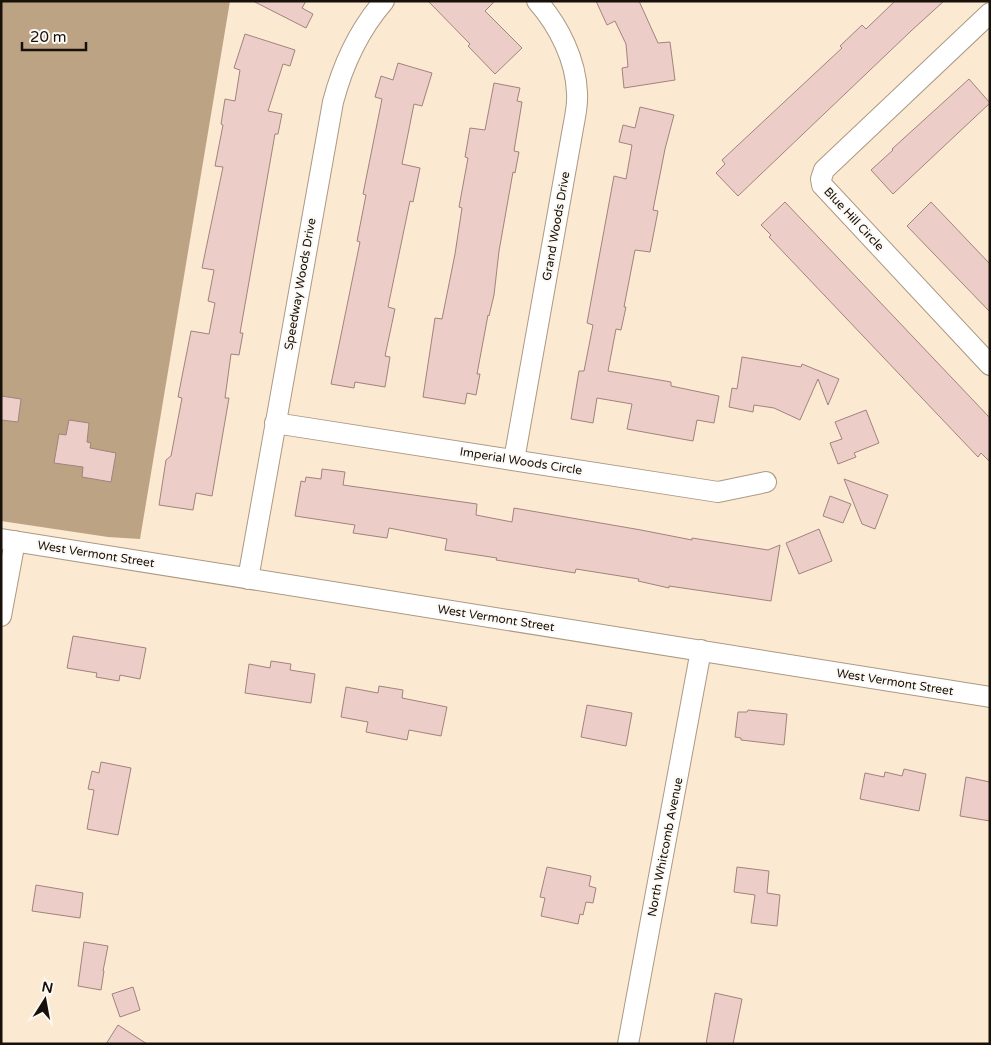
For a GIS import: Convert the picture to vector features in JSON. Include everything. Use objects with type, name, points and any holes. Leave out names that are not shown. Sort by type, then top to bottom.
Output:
[{"type":"street","name":"Speedway Woods Drive","points":[[248,579],[333,102],[338,82],[354,45],[384,1]]},
{"type":"street","name":"Grand Woods Drive","points":[[514,460],[573,128],[577,95],[569,53],[560,34],[537,1]]},
{"type":"street","name":"Blue Hill Circle","points":[[990,13],[824,170],[820,178],[822,185],[990,365]]},
{"type":"street","name":"Imperial Woods Circle","points":[[275,423],[718,492],[766,482]]},
{"type":"street","name":"West Vermont Street","points":[[8,540],[990,697]]},
{"type":"street","points":[[1,616],[8,540]]},
{"type":"street","name":"North Whitcomb Avenue","points":[[628,1044],[701,650]]},
{"type":"shaded area","points":[[1,1],[230,1],[140,539],[108,537],[1,521]]},
{"type":"building","points":[[253,1],[306,1],[302,8],[313,14],[306,28]]},
{"type":"building","points":[[428,1],[495,1],[485,11],[522,48],[495,74],[468,46],[470,44]]},
{"type":"building","points":[[596,1],[639,1],[658,43],[670,42],[675,80],[624,88],[622,68],[628,67],[626,44],[615,21],[607,25]]},
{"type":"building","points":[[895,1],[944,1],[738,196],[716,173],[725,164],[722,160],[842,48],[840,46],[862,25],[866,29]]},
{"type":"building","points":[[245,34],[295,50],[290,66],[283,64],[268,111],[282,114],[278,134],[275,134],[240,333],[243,333],[239,355],[231,354],[225,398],[229,398],[212,496],[196,493],[193,510],[159,505],[166,460],[171,456],[182,398],[178,397],[191,331],[209,334],[215,303],[208,301],[214,270],[202,268],[223,167],[215,166],[223,125],[221,124],[225,99],[235,101],[240,70],[234,68]]},
{"type":"building","points":[[398,63],[432,73],[422,106],[414,104],[402,164],[420,168],[413,202],[410,201],[388,307],[395,309],[385,356],[390,357],[385,387],[355,382],[354,388],[331,384],[360,242],[357,241],[366,195],[363,194],[382,99],[375,97],[381,76],[393,80]]},
{"type":"building","points":[[969,79],[990,103],[893,194],[871,170]]},
{"type":"building","points":[[494,83],[520,88],[517,101],[522,102],[514,151],[519,152],[515,173],[513,172],[499,251],[494,295],[488,315],[477,374],[480,374],[476,395],[467,393],[465,404],[423,397],[435,318],[442,319],[455,254],[462,208],[459,207],[468,158],[465,157],[470,128],[485,130]]},
{"type":"building","points":[[640,107],[674,115],[653,210],[658,211],[650,252],[635,250],[621,330],[616,329],[608,371],[671,382],[671,386],[719,396],[714,423],[697,420],[693,441],[627,429],[632,404],[597,398],[593,423],[571,419],[579,371],[584,371],[593,325],[587,323],[614,176],[626,179],[632,145],[619,142],[623,125],[635,128]]},
{"type":"building","points":[[785,202],[990,418],[990,462],[981,453],[978,457],[769,237],[771,235],[761,225]]},
{"type":"building","points":[[931,202],[990,264],[990,312],[907,226]]},
{"type":"building","points":[[742,357],[801,367],[802,364],[839,379],[828,405],[818,379],[800,420],[774,408],[754,405],[753,412],[729,407],[732,388],[737,389]]},
{"type":"building","points":[[1,396],[21,399],[18,422],[1,420]]},
{"type":"building","points":[[866,410],[879,443],[854,453],[856,457],[838,464],[830,443],[842,439],[835,422]]},
{"type":"building","points":[[69,420],[89,423],[87,442],[91,443],[90,448],[116,453],[111,482],[82,477],[83,467],[54,463],[59,434],[66,435]]},
{"type":"building","points":[[322,469],[345,472],[343,485],[477,504],[476,515],[512,522],[514,508],[692,540],[692,538],[768,550],[780,545],[771,601],[669,586],[669,588],[638,581],[639,579],[576,569],[575,573],[496,560],[497,558],[445,550],[447,539],[389,528],[387,538],[353,533],[355,525],[295,516],[301,481],[305,482],[306,477],[321,479]]},
{"type":"building","points":[[844,479],[888,495],[875,529],[862,524]]},
{"type":"building","points":[[830,496],[851,504],[843,523],[823,516]]},
{"type":"building","points":[[819,529],[832,561],[799,574],[786,543]]},
{"type":"building","points":[[73,636],[146,648],[140,679],[120,675],[119,681],[96,677],[97,673],[67,668]]},
{"type":"building","points":[[271,661],[291,664],[290,670],[315,674],[311,703],[245,693],[249,664],[270,668]]},
{"type":"building","points":[[379,686],[403,690],[402,698],[447,707],[441,736],[409,730],[407,740],[366,732],[368,722],[341,717],[346,687],[378,693]]},
{"type":"building","points":[[587,705],[632,713],[626,746],[581,737]]},
{"type":"building","points":[[748,710],[787,714],[784,745],[741,740],[741,738],[735,737],[738,712],[747,712]]},
{"type":"building","points":[[101,762],[131,768],[118,835],[87,829],[94,790],[88,789],[92,771],[99,773]]},
{"type":"building","points":[[904,769],[926,774],[919,811],[860,799],[865,773],[884,777],[885,772],[902,776]]},
{"type":"building","points":[[966,777],[990,782],[990,821],[960,816]]},
{"type":"building","points":[[547,867],[591,876],[589,886],[596,888],[593,903],[586,902],[583,915],[580,914],[578,924],[541,916],[545,898],[540,897]]},
{"type":"building","points":[[737,867],[769,871],[767,893],[780,895],[777,926],[751,923],[755,895],[734,892]]},
{"type":"building","points":[[36,885],[83,893],[80,918],[32,911]]},
{"type":"building","points":[[84,942],[108,946],[101,990],[78,986]]},
{"type":"building","points":[[133,987],[140,1010],[120,1017],[112,994]]},
{"type":"building","points":[[715,993],[742,999],[733,1044],[706,1044]]},
{"type":"building","points":[[118,1025],[147,1044],[106,1044]]}]
